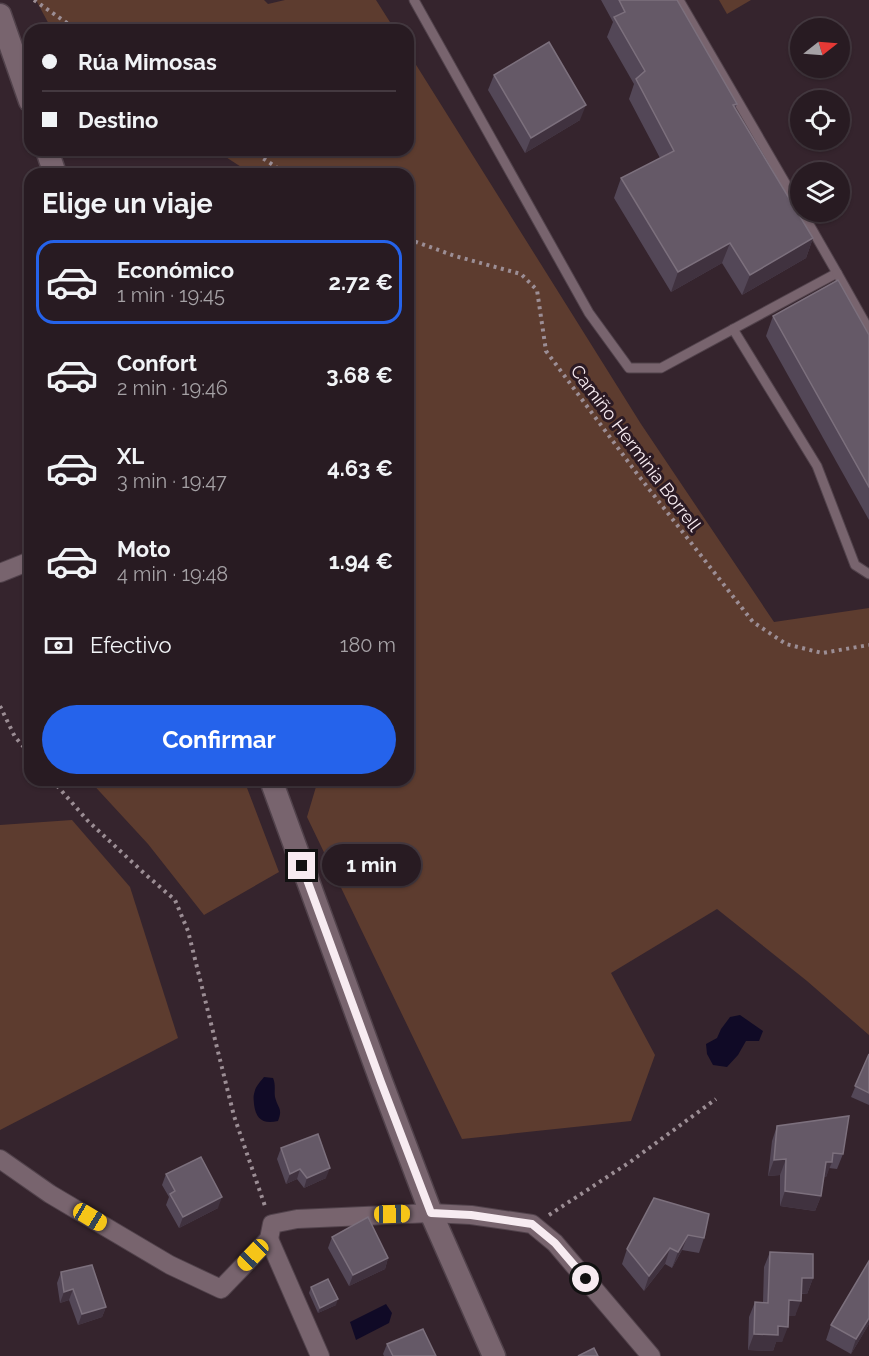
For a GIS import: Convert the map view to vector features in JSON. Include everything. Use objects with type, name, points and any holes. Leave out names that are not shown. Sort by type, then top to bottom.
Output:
[{"type":"street","points":[[0,15],[24,84]]},
{"type":"street","points":[[0,573],[24,563]]},
{"type":"street","points":[[273,786],[431,1213],[494,1356]]},
{"type":"street","points":[[0,1159],[50,1194],[170,1265],[221,1289],[270,1232],[297,1219],[431,1213],[471,1215],[532,1224],[555,1243],[651,1356]]},
{"type":"street","points":[[270,1232],[320,1356]]},
{"type":"lane","points":[[414,0],[589,313],[629,368],[661,368],[837,273]]},
{"type":"lane","points":[[679,0],[790,192]]},
{"type":"lane","points":[[807,222],[869,330]]},
{"type":"lane","points":[[733,329],[817,466],[855,565],[869,574]]},
{"type":"path","points":[[34,0],[68,24]]},
{"type":"path","points":[[260,156],[277,168]]},
{"type":"path","name":"Camiño Herminia Borrell","points":[[414,241],[455,256],[521,274],[537,290],[546,351],[638,475],[753,622],[786,644],[822,653],[869,645]]},
{"type":"path","points":[[0,706],[15,737],[24,747]]},
{"type":"path","points":[[57,786],[88,821],[174,900],[189,931],[234,1116],[270,1232]]},
{"type":"path","points":[[532,1224],[630,1162],[716,1099]]},
{"type":"shaded area","points":[[36,0],[264,0],[268,4],[285,0],[376,0],[391,24],[49,24]]},
{"type":"shaded area","points":[[719,0],[751,0],[727,14]]},
{"type":"shaded area","points":[[414,62],[641,424],[774,622],[869,608],[869,1035],[807,981],[717,909],[611,973],[655,1055],[631,1121],[462,1139],[307,817],[316,786],[414,786],[414,168],[243,168],[224,156],[414,156]]},
{"type":"shaded area","points":[[95,786],[246,786],[279,872],[204,915],[148,844]]},
{"type":"shaded area","points":[[72,820],[130,887],[178,1038],[0,1130],[0,825]]},
{"type":"shaded area","points":[[740,1015],[763,1031],[759,1041],[746,1041],[738,1055],[727,1067],[713,1065],[707,1054],[706,1044],[717,1038],[730,1017]]},
{"type":"shaded area","points":[[264,1077],[273,1078],[274,1081],[275,1097],[280,1111],[278,1121],[264,1121],[256,1114],[255,1091]]},
{"type":"shaded area","points":[[386,1304],[392,1313],[389,1323],[356,1340],[350,1322]]},
{"type":"building","points":[[619,0],[677,0],[737,104],[733,105],[790,200],[790,222],[803,222],[813,238],[750,275],[730,243],[678,272],[621,178],[674,151],[636,79],[645,71],[614,17],[625,12]]},
{"type":"building","points":[[549,42],[586,105],[531,138],[494,75]]},
{"type":"building","points":[[838,280],[869,335],[869,487],[773,316]]},
{"type":"building","points":[[869,1054],[869,1093],[855,1086]]},
{"type":"building","points":[[849,1116],[843,1154],[833,1153],[832,1162],[826,1162],[821,1196],[785,1191],[786,1159],[774,1160],[777,1126]]},
{"type":"building","points":[[318,1134],[330,1168],[307,1178],[300,1169],[290,1174],[281,1148]]},
{"type":"building","points":[[201,1157],[222,1197],[183,1217],[170,1194],[175,1191],[166,1174]]},
{"type":"building","points":[[654,1198],[709,1214],[704,1238],[688,1235],[678,1252],[670,1248],[649,1276],[627,1249]]},
{"type":"building","points":[[368,1217],[388,1258],[353,1275],[332,1237]]},
{"type":"building","points":[[770,1252],[813,1254],[813,1278],[802,1278],[801,1301],[789,1300],[788,1327],[778,1326],[778,1335],[754,1334],[755,1302],[768,1303]]},
{"type":"building","points":[[869,1261],[869,1318],[856,1339],[831,1325]]},
{"type":"building","points":[[92,1265],[106,1307],[82,1314],[73,1289],[64,1292],[61,1272]]},
{"type":"building","points":[[328,1279],[338,1299],[320,1308],[311,1287]]},
{"type":"building","points":[[423,1329],[436,1356],[393,1356],[387,1344]]},
{"type":"building","points":[[594,1348],[598,1356],[578,1356]]},
{"type":"route","points":[[302,866],[431,1213],[471,1215],[532,1224],[555,1243],[586,1279]]}]
